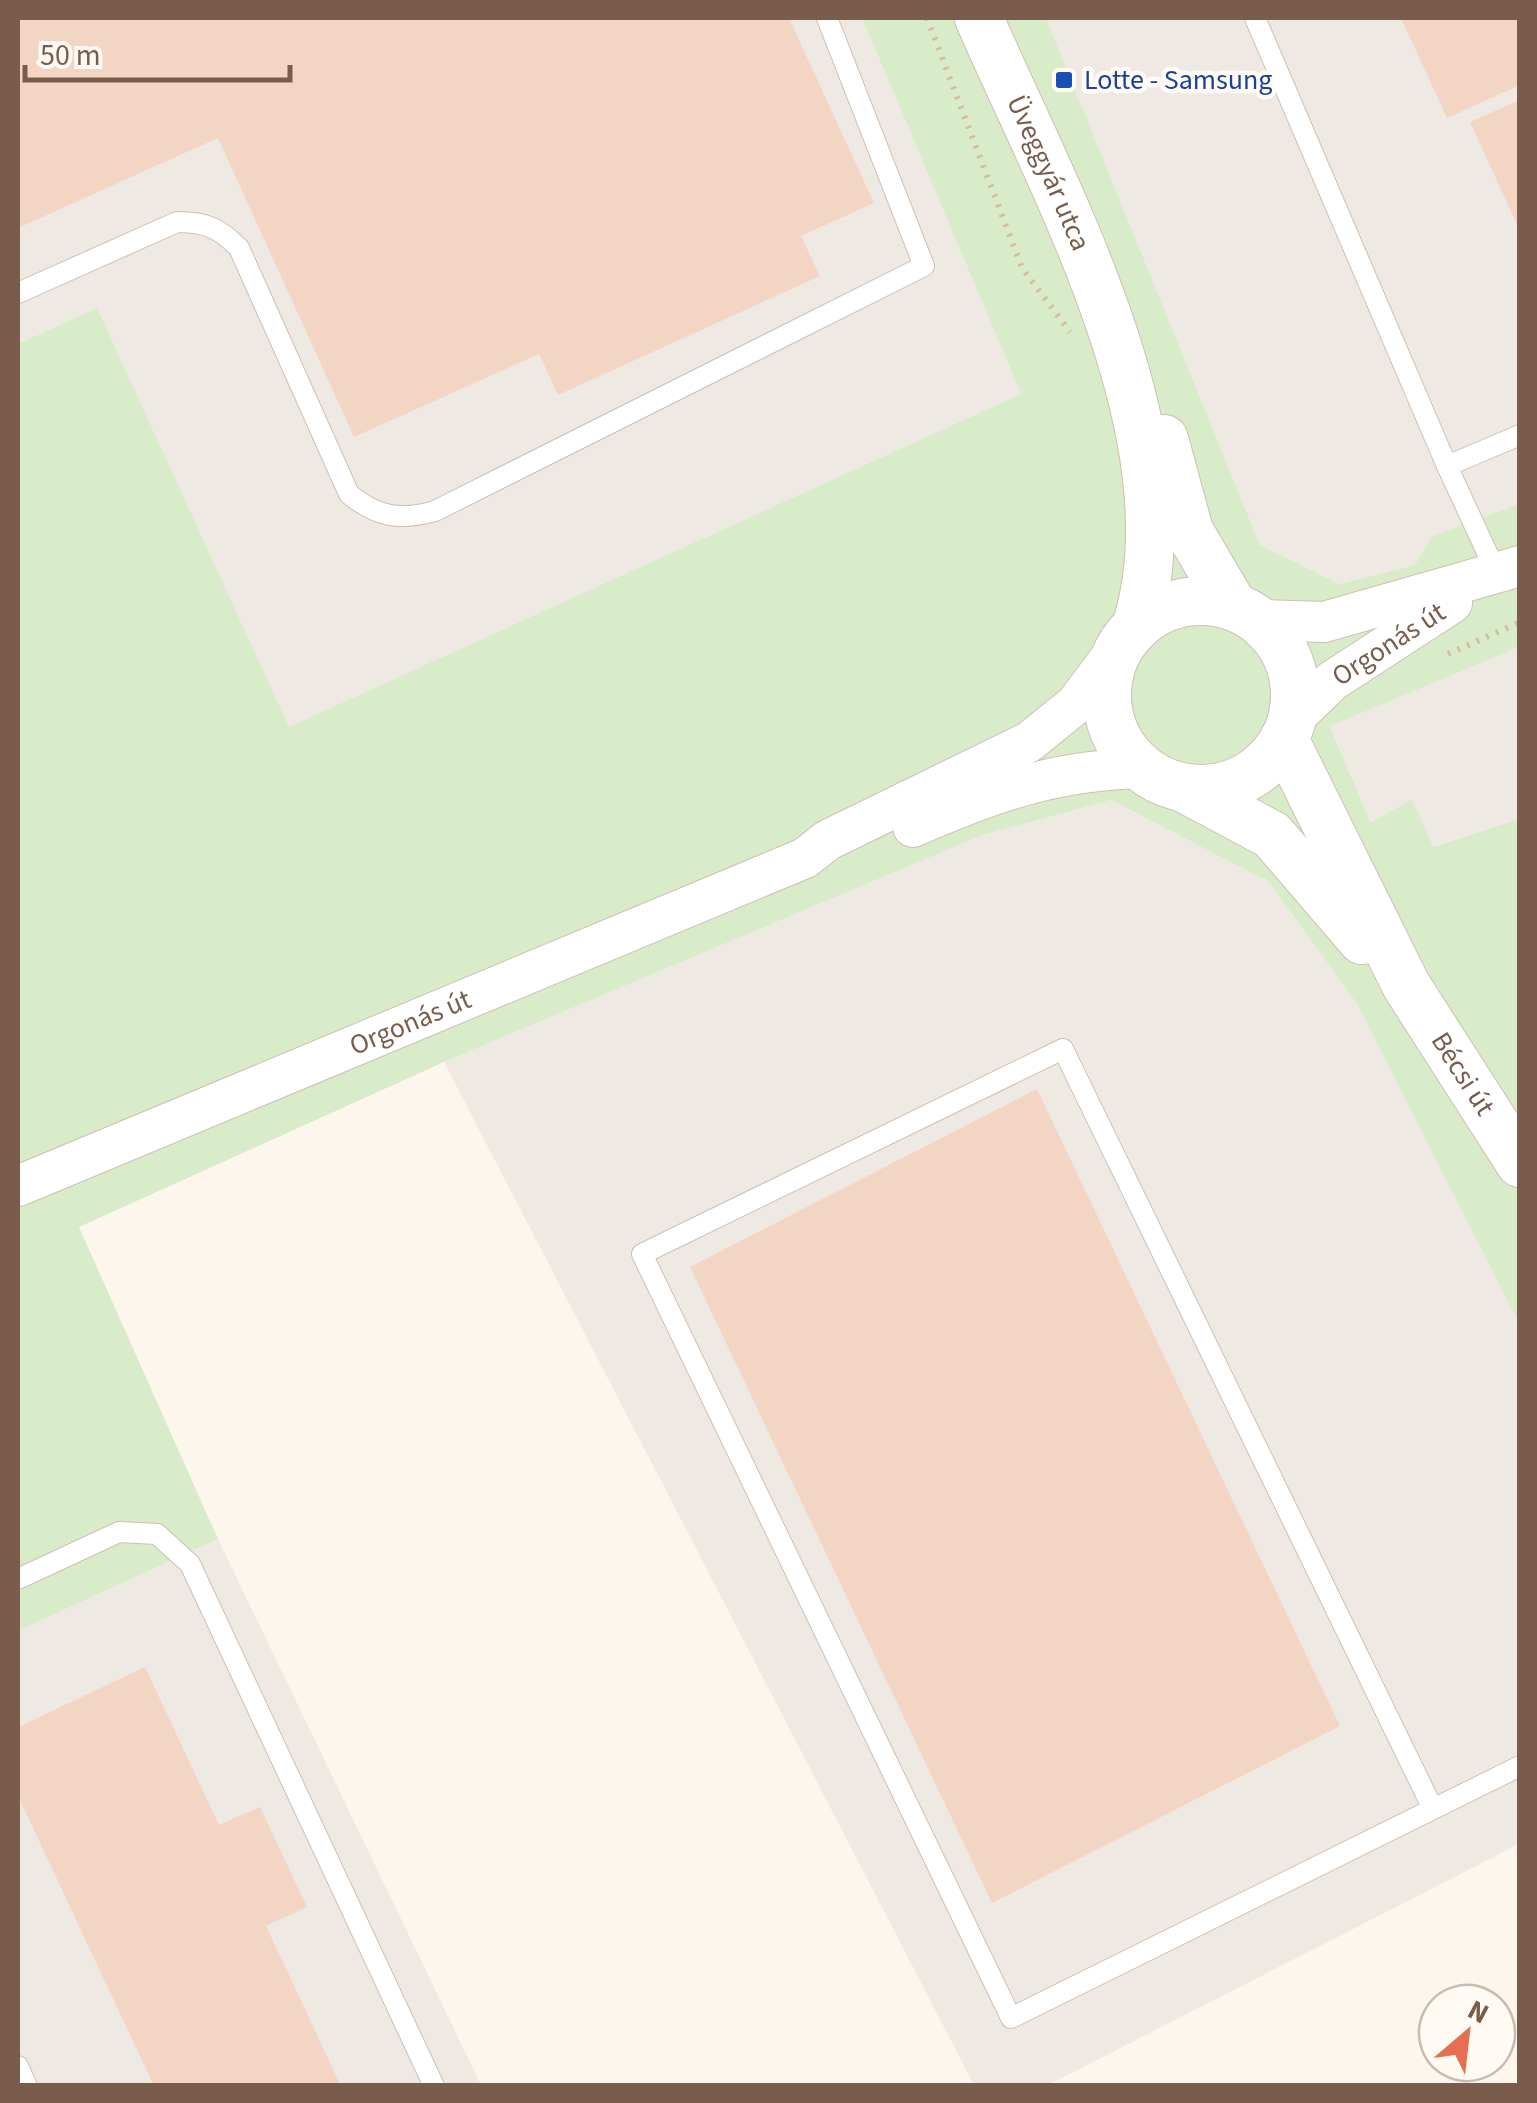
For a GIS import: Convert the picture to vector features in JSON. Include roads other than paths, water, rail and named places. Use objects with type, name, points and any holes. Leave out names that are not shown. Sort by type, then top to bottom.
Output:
[{"type":"street","name":"Üveggyár utca","points":[[979,18],[1113,329],[1138,426],[1149,526],[1146,594],[1129,634]]},
{"type":"street","name":"Üveggyár utca","points":[[1113,329],[1132,347],[1142,366],[1189,531],[1246,613]]},
{"type":"street","name":"Orgonás út","points":[[1246,613],[1324,622],[1503,572]]},
{"type":"street","name":"Orgonás út","points":[[1289,729],[1350,668],[1503,572]]},
{"type":"street","points":[[1194,601],[1246,613],[1284,655],[1293,687],[1289,729],[1406,985],[1374,956],[1282,844],[1244,818],[1161,777],[1115,732],[1108,711],[1107,688],[1129,634],[1154,611],[1194,601]]},
{"type":"street","name":"Orgonás út","points":[[18,1186],[805,858],[828,840],[1029,742],[1085,694],[1129,634]]},
{"type":"street","points":[[1161,777],[1220,786],[1240,780],[1258,770],[1289,729]]},
{"type":"street","name":"Orgonás út","points":[[805,858],[842,856],[1004,788],[1083,770],[1161,777]]},
{"type":"street","name":"Bécsi út","points":[[1406,985],[1520,1163]]},
{"type":"lane","points":[[18,292],[178,222],[202,222],[221,230],[240,248],[349,494],[367,510],[390,517],[409,518],[435,512],[924,266],[827,18]]},
{"type":"lane","points":[[1255,18],[1447,466],[1503,572]]},
{"type":"lane","points":[[1447,466],[1520,435]]},
{"type":"lane","points":[[1434,1809],[1063,1049],[642,1254],[1012,2018],[1434,1809],[1520,1766]]},
{"type":"lane","points":[[18,1579],[118,1532],[157,1534],[190,1564],[434,2086]]},
{"type":"lane","points":[[18,2066],[27,2086]]},
{"type":"place","name":"Lotte - Samsung","points":[[1064,80]]}]
